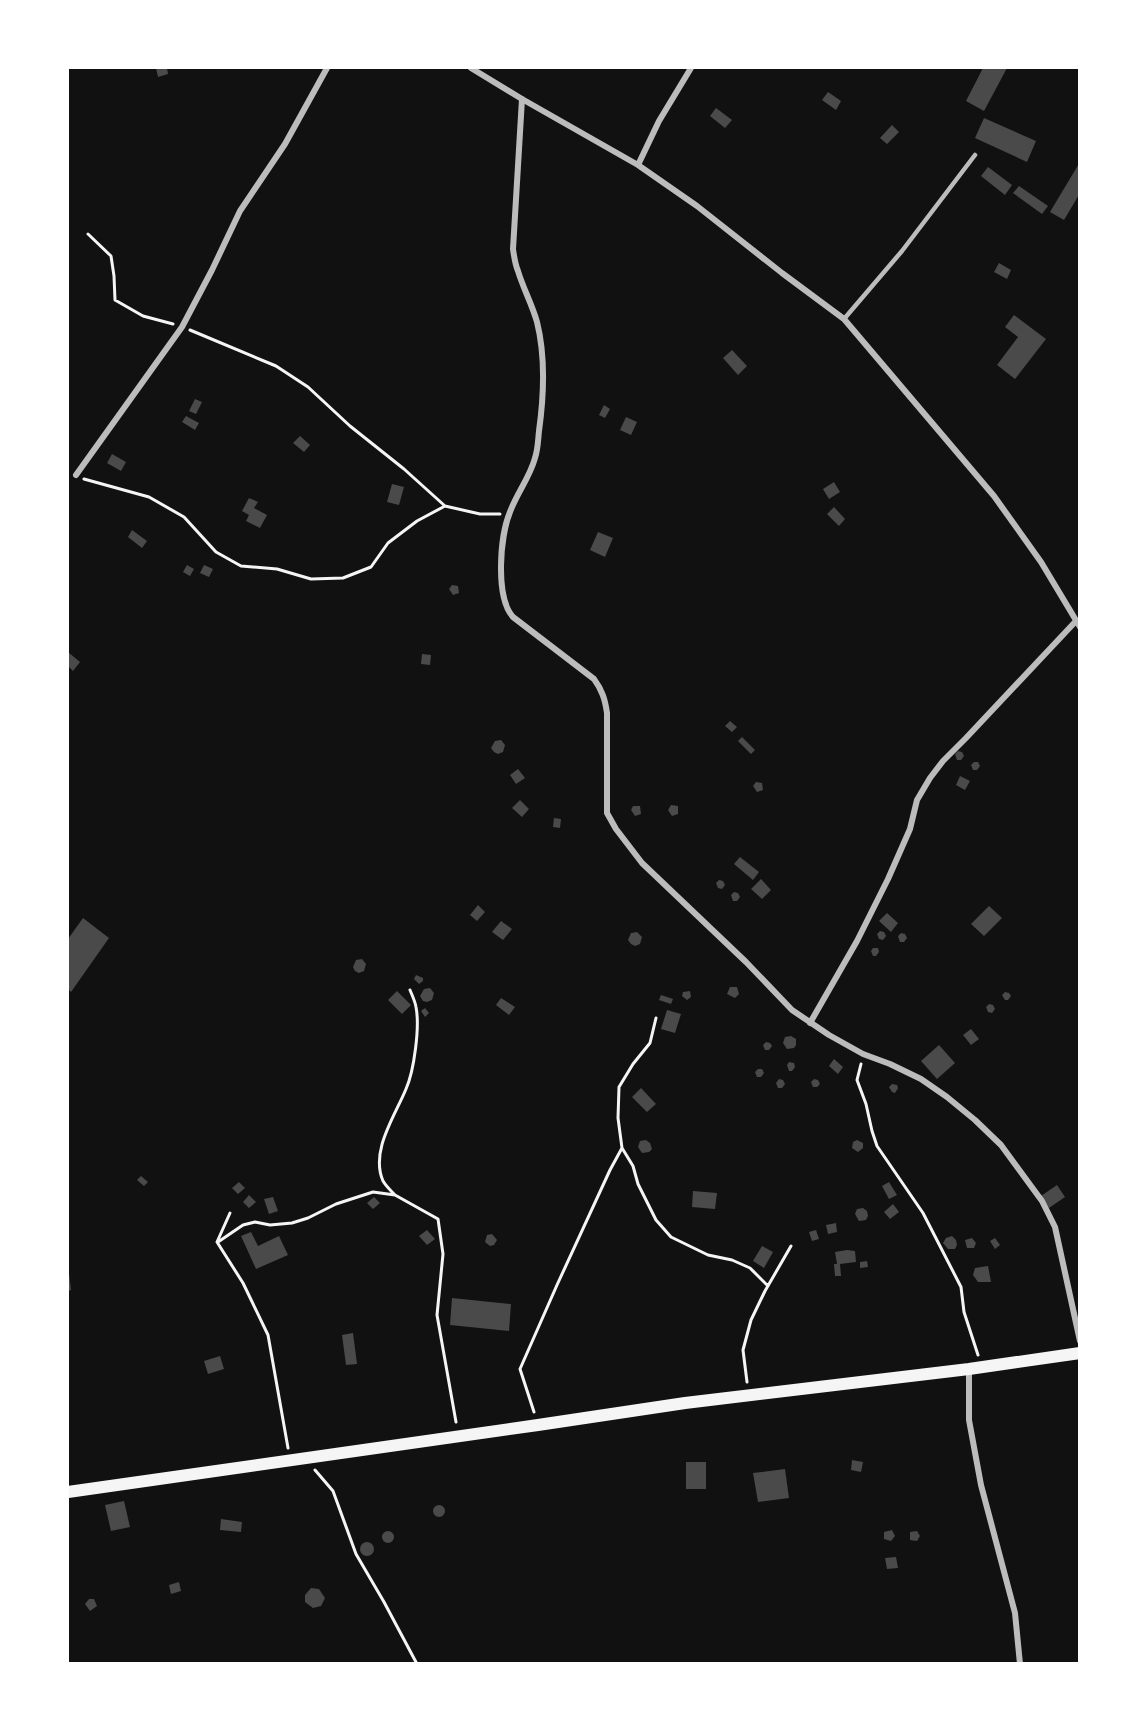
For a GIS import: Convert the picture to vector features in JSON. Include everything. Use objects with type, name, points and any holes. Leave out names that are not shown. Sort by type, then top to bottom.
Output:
[{"type":"main road","points":[[68,1492],[685,1402],[976,1368],[1080,1353]]},
{"type":"street","points":[[76,475],[182,327],[240,210],[285,144],[327,68]]},
{"type":"street","points":[[471,68],[638,165],[697,206],[844,319],[994,496],[1041,562],[1078,624],[943,761],[922,789],[910,829],[888,879],[857,941],[810,1023]]},
{"type":"street","points":[[638,165],[659,121],[691,68]]},
{"type":"street","points":[[522,99],[513,249],[517,270],[537,323],[543,353],[544,374],[542,414],[536,456],[509,513],[501,550],[505,604],[508,611],[594,679],[601,688],[607,713],[607,813],[616,829],[642,863],[746,962],[792,1010],[863,1054],[921,1079],[975,1120],[1001,1145],[1042,1201],[1055,1227],[1080,1341]]},
{"type":"street","points":[[976,1368],[969,1420],[981,1485],[1015,1613],[1020,1664]]},
{"type":"lane","points":[[844,319],[902,251],[975,155]]},
{"type":"path","points":[[88,234],[111,256],[115,300],[143,316],[182,327],[276,366],[308,387],[350,426],[405,469],[445,506],[480,514],[509,513]]},
{"type":"path","points":[[76,475],[98,484],[149,497],[184,517],[216,552],[241,566],[277,569],[311,579],[343,578],[371,567],[388,543],[417,520],[445,506]]},
{"type":"path","points":[[410,990],[416,1008],[415,1051],[407,1088],[384,1139],[379,1166],[384,1182],[395,1195],[438,1219],[443,1254],[437,1316],[458,1436]]},
{"type":"path","points":[[656,1018],[650,1043],[633,1064],[619,1087],[618,1118],[622,1148],[633,1166],[638,1184],[656,1220],[671,1238],[708,1255],[732,1260],[750,1268],[768,1286]]},
{"type":"path","points":[[863,1054],[857,1080],[866,1104],[874,1138],[877,1146],[923,1213],[961,1287],[976,1368]]},
{"type":"path","points":[[538,1425],[520,1369],[592,1208],[622,1148]]},
{"type":"path","points":[[217,1242],[243,1225],[255,1222],[270,1226],[292,1223],[336,1204],[373,1192],[395,1195]]},
{"type":"path","points":[[217,1242],[230,1214]]},
{"type":"path","points":[[217,1242],[243,1283],[268,1335],[290,1460],[311,1466],[333,1491],[356,1554],[417,1664]]},
{"type":"path","points":[[749,1396],[742,1350],[752,1320],[768,1286],[791,1246]]},
{"type":"path","points":[[431,1664],[442,1664]]},
{"type":"building","points":[[156,68],[167,68],[168,74],[158,77]]},
{"type":"building","points":[[983,68],[1007,68],[984,111],[966,101]]},
{"type":"building","points":[[828,92],[841,101],[836,110],[822,100]]},
{"type":"building","points":[[716,108],[732,120],[725,128],[710,116]]},
{"type":"building","points":[[984,118],[1036,141],[1027,162],[975,138]]},
{"type":"building","points":[[892,125],[899,132],[887,144],[880,138]]},
{"type":"building","points":[[1080,162],[1080,193],[1064,220],[1050,212]]},
{"type":"building","points":[[988,167],[1012,185],[1005,195],[981,176]]},
{"type":"building","points":[[1019,186],[1048,206],[1042,214],[1013,193]]},
{"type":"building","points":[[999,263],[1011,270],[1007,279],[994,272]]},
{"type":"building","points":[[1014,315],[1046,339],[1015,379],[997,365],[1018,337],[1005,327]]},
{"type":"building","points":[[732,350],[747,366],[738,375],[723,358]]},
{"type":"building","points":[[195,399],[202,402],[196,414],[189,411]]},
{"type":"building","points":[[604,405],[610,409],[605,418],[599,415]]},
{"type":"building","points":[[186,416],[199,423],[195,430],[182,422]]},
{"type":"building","points":[[626,417],[637,422],[631,435],[620,430]]},
{"type":"building","points":[[300,436],[310,445],[304,452],[293,443]]},
{"type":"building","points":[[112,454],[126,462],[121,471],[107,463]]},
{"type":"building","points":[[834,482],[840,492],[829,499],[823,489]]},
{"type":"building","points":[[392,484],[404,487],[399,505],[387,502]]},
{"type":"building","points":[[249,498],[258,502],[254,508],[267,515],[260,528],[246,521],[249,515],[242,511]]},
{"type":"building","points":[[834,507],[845,519],[839,526],[827,514]]},
{"type":"building","points":[[132,530],[147,541],[142,548],[128,537]]},
{"type":"building","points":[[598,532],[613,538],[605,557],[590,550]]},
{"type":"building","points":[[187,565],[194,569],[190,576],[183,572]]},
{"type":"building","points":[[204,565],[213,569],[209,577],[200,573]]},
{"type":"building","points":[[452,585],[458,586],[459,593],[453,595],[449,589]]},
{"type":"building","points":[[68,652],[80,662],[73,671],[68,666]]},
{"type":"building","points":[[422,654],[431,655],[430,665],[421,664]]},
{"type":"building","points":[[730,721],[737,727],[732,732],[725,726]]},
{"type":"building","points":[[742,737],[755,750],[751,754],[738,741]]},
{"type":"building","points":[[501,740],[505,745],[503,752],[498,754],[491,748],[495,741]]},
{"type":"building","points":[[958,751],[964,756],[961,760],[957,760],[955,754]]},
{"type":"building","points":[[978,762],[980,766],[977,770],[973,770],[971,765]]},
{"type":"building","points":[[518,769],[525,778],[516,784],[510,775]]},
{"type":"building","points":[[960,776],[970,781],[965,790],[956,785]]},
{"type":"building","points":[[756,782],[762,783],[763,790],[757,792],[753,786]]},
{"type":"building","points":[[520,800],[529,809],[522,817],[512,808]]},
{"type":"building","points":[[671,805],[678,806],[678,814],[672,816],[668,810]]},
{"type":"building","points":[[633,806],[640,806],[641,814],[635,816],[631,810]]},
{"type":"building","points":[[554,818],[561,819],[560,828],[553,827]]},
{"type":"building","points":[[740,857],[759,872],[753,880],[734,864]]},
{"type":"building","points":[[761,879],[771,890],[762,899],[751,889]]},
{"type":"building","points":[[719,880],[725,885],[722,889],[718,888],[716,883]]},
{"type":"building","points":[[734,892],[740,897],[737,901],[733,901],[731,895]]},
{"type":"building","points":[[478,905],[485,912],[477,921],[470,915]]},
{"type":"building","points":[[989,906],[1002,918],[984,936],[971,924]]},
{"type":"building","points":[[887,913],[898,923],[891,932],[879,921]]},
{"type":"building","points":[[83,918],[109,938],[71,992],[68,989],[68,939]]},
{"type":"building","points":[[501,921],[512,929],[503,940],[492,932]]},
{"type":"building","points":[[880,931],[886,936],[883,940],[879,939],[877,934]]},
{"type":"building","points":[[637,932],[642,937],[640,944],[635,946],[628,940],[631,933]]},
{"type":"building","points":[[901,933],[907,938],[904,942],[900,942],[898,936]]},
{"type":"building","points":[[873,948],[878,948],[879,952],[876,956],[873,956],[871,951]]},
{"type":"building","points":[[362,959],[366,964],[364,971],[359,973],[353,967],[356,960]]},
{"type":"building","points":[[416,975],[423,978],[419,984],[414,979]]},
{"type":"building","points":[[730,987],[737,987],[739,994],[735,998],[727,994]]},
{"type":"building","points":[[430,988],[434,993],[432,1000],[423,1001],[420,996],[424,989]]},
{"type":"building","points":[[397,991],[411,1005],[402,1014],[388,1000]]},
{"type":"building","points":[[690,991],[691,997],[687,1000],[682,996],[683,992]]},
{"type":"building","points":[[1005,992],[1011,996],[1008,1000],[1005,1000],[1002,995]]},
{"type":"building","points":[[661,995],[673,999],[671,1004],[659,1000]]},
{"type":"building","points":[[501,998],[515,1007],[509,1015],[496,1005]]},
{"type":"building","points":[[989,1004],[995,1009],[992,1013],[988,1012],[986,1007]]},
{"type":"building","points":[[425,1008],[429,1013],[425,1017],[421,1011]]},
{"type":"building","points":[[667,1010],[681,1014],[675,1033],[661,1029]]},
{"type":"building","points":[[971,1029],[979,1039],[971,1045],[963,1035]]},
{"type":"building","points":[[791,1036],[796,1039],[796,1045],[794,1048],[787,1049],[783,1043],[785,1037]]},
{"type":"building","points":[[766,1042],[772,1046],[769,1050],[765,1050],[763,1045]]},
{"type":"building","points":[[939,1045],[955,1063],[937,1079],[921,1061]]},
{"type":"building","points":[[834,1059],[843,1067],[838,1074],[829,1066]]},
{"type":"building","points":[[789,1062],[794,1063],[795,1067],[792,1071],[789,1071],[787,1065]]},
{"type":"building","points":[[762,1069],[764,1073],[761,1077],[757,1077],[755,1072]]},
{"type":"building","points":[[779,1079],[785,1084],[782,1088],[778,1088],[776,1083]]},
{"type":"building","points":[[814,1079],[820,1084],[817,1087],[813,1087],[811,1082]]},
{"type":"building","points":[[892,1084],[897,1085],[898,1088],[895,1093],[889,1087]]},
{"type":"building","points":[[641,1088],[656,1104],[647,1112],[632,1097]]},
{"type":"building","points":[[646,1140],[652,1149],[642,1153],[638,1147],[640,1141]]},
{"type":"building","points":[[857,1140],[863,1143],[863,1148],[858,1152],[852,1148],[853,1142]]},
{"type":"building","points":[[141,1176],[148,1182],[144,1186],[137,1180]]},
{"type":"building","points":[[239,1182],[245,1188],[238,1194],[232,1188]]},
{"type":"building","points":[[889,1182],[897,1195],[889,1199],[882,1186]]},
{"type":"building","points":[[1057,1185],[1065,1197],[1049,1208],[1041,1196]]},
{"type":"building","points":[[693,1191],[717,1193],[715,1209],[692,1207]]},
{"type":"building","points":[[249,1195],[256,1202],[249,1208],[243,1202]]},
{"type":"building","points":[[273,1197],[278,1211],[269,1214],[264,1199]]},
{"type":"building","points":[[374,1197],[380,1203],[373,1209],[367,1203]]},
{"type":"building","points":[[893,1204],[899,1212],[890,1219],[884,1212]]},
{"type":"building","points":[[863,1208],[867,1211],[868,1216],[866,1220],[859,1221],[855,1214],[857,1209]]},
{"type":"building","points":[[836,1223],[837,1232],[828,1234],[826,1225]]},
{"type":"building","points":[[427,1230],[435,1239],[427,1245],[419,1236]]},
{"type":"building","points":[[816,1230],[819,1239],[812,1241],[809,1232]]},
{"type":"building","points":[[251,1232],[258,1246],[279,1236],[288,1255],[256,1269],[241,1236]]},
{"type":"building","points":[[492,1234],[497,1240],[494,1245],[490,1246],[485,1242],[487,1235]]},
{"type":"building","points":[[952,1236],[957,1245],[955,1249],[948,1249],[943,1243],[946,1238]]},
{"type":"building","points":[[972,1238],[976,1243],[974,1248],[967,1248],[965,1240]]},
{"type":"building","points":[[995,1238],[1000,1245],[995,1249],[990,1241]]},
{"type":"building","points":[[762,1246],[773,1252],[764,1268],[753,1261]]},
{"type":"building","points":[[855,1251],[856,1262],[840,1264],[841,1276],[835,1276],[834,1264],[837,1264],[835,1252]]},
{"type":"building","points":[[867,1261],[868,1267],[860,1268],[860,1262]]},
{"type":"building","points":[[988,1266],[991,1282],[978,1282],[973,1275],[975,1268]]},
{"type":"building","points":[[68,1273],[71,1290],[68,1291]]},
{"type":"building","points":[[452,1298],[511,1304],[509,1331],[450,1325]]},
{"type":"building","points":[[353,1333],[357,1364],[346,1365],[342,1335]]},
{"type":"building","points":[[220,1356],[224,1369],[208,1374],[204,1361]]},
{"type":"building","points":[[852,1460],[863,1462],[861,1472],[851,1470]]},
{"type":"building","points":[[686,1462],[706,1462],[706,1489],[686,1489]]},
{"type":"building","points":[[785,1469],[789,1498],[758,1502],[753,1473]]},
{"type":"building","points":[[124,1501],[130,1527],[111,1531],[105,1505]]},
{"type":"building","points":[[441,1505],[444,1506],[444,1516],[437,1517],[434,1516],[433,1509],[434,1506]]},
{"type":"building","points":[[221,1519],[242,1522],[241,1532],[220,1530]]},
{"type":"building","points":[[892,1530],[895,1536],[891,1541],[884,1539],[884,1532]]},
{"type":"building","points":[[390,1531],[393,1532],[393,1542],[386,1543],[383,1542],[382,1535],[383,1532]]},
{"type":"building","points":[[917,1531],[920,1536],[917,1541],[910,1540],[910,1532]]},
{"type":"building","points":[[367,1542],[372,1544],[374,1549],[372,1554],[367,1556],[362,1554],[360,1549],[362,1544]]},
{"type":"building","points":[[896,1557],[898,1568],[887,1569],[885,1558]]},
{"type":"building","points":[[179,1582],[181,1591],[171,1594],[169,1585]]},
{"type":"building","points":[[311,1588],[319,1589],[325,1598],[321,1606],[313,1608],[305,1602],[305,1595]]},
{"type":"building","points":[[89,1599],[94,1599],[97,1606],[90,1611],[85,1604]]}]
